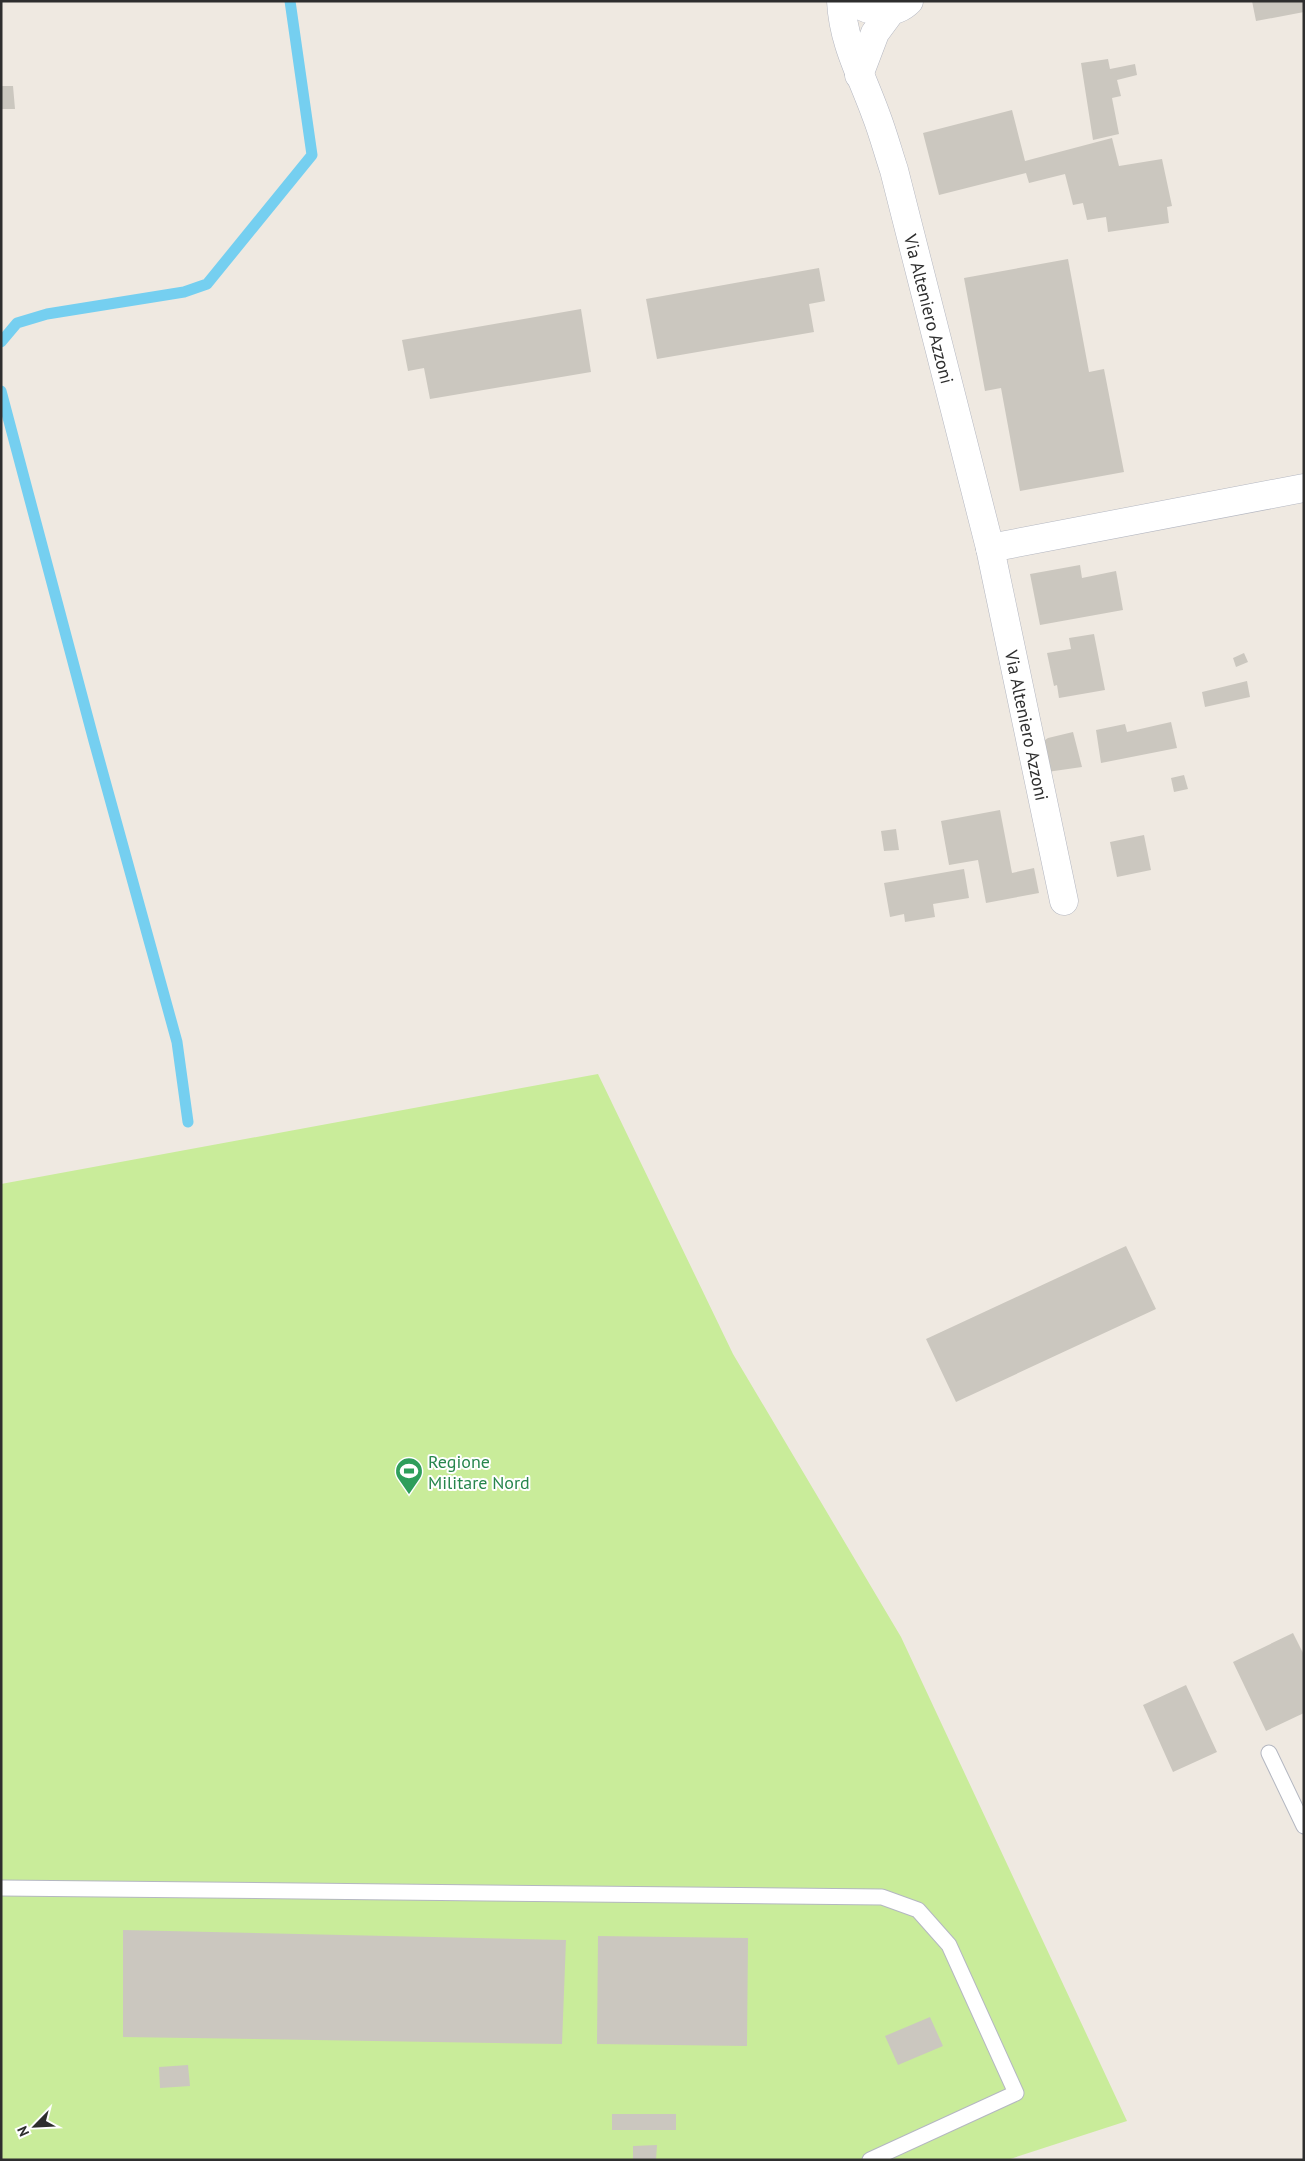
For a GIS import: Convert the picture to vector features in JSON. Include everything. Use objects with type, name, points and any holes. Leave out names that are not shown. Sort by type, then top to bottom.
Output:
[{"type":"street","name":"Via Alteniero Azzoni","points":[[841,1],[842,20],[848,49],[876,115],[894,170],[990,548],[1064,902]]},
{"type":"street","points":[[853,1],[861,7],[876,12],[905,4]]},
{"type":"street","points":[[859,75],[875,33],[905,4]]},
{"type":"street","points":[[990,548],[1304,488]]},
{"type":"lane","points":[[1269,1753],[1304,1826]]},
{"type":"lane","points":[[1,1888],[882,1897],[918,1910],[949,1945],[1016,2093],[870,2160]]},
{"type":"green space","name":"Regione Militare Nord","points":[[598,1074],[733,1354],[901,1637],[1127,2121],[1007,2160],[1,2160],[1,1184]]},
{"type":"building","points":[[1252,1],[1304,1],[1304,12],[1256,21]]},
{"type":"building","points":[[1108,59],[1110,69],[1135,64],[1137,75],[1117,80],[1121,96],[1112,98],[1119,134],[1093,140],[1081,63]]},
{"type":"building","points":[[1,86],[13,86],[15,109],[1,109]]},
{"type":"building","points":[[1012,110],[1025,161],[1112,138],[1119,166],[1162,159],[1172,206],[1167,207],[1169,223],[1108,232],[1106,217],[1087,220],[1083,203],[1073,205],[1065,174],[1029,183],[1026,173],[939,195],[923,133]]},
{"type":"building","points":[[1068,259],[1089,372],[1104,369],[1124,472],[1020,491],[1001,388],[985,391],[964,278]]},
{"type":"building","points":[[819,268],[825,301],[809,304],[814,332],[657,359],[646,299]]},
{"type":"building","points":[[581,309],[591,372],[430,399],[424,368],[408,371],[402,340]]},
{"type":"building","points":[[1080,565],[1082,578],[1116,571],[1123,610],[1040,625],[1030,574]]},
{"type":"building","points":[[1094,634],[1105,690],[1059,698],[1057,685],[1054,686],[1047,653],[1071,649],[1069,638]]},
{"type":"building","points":[[1244,653],[1248,662],[1236,667],[1233,658]]},
{"type":"building","points":[[1247,681],[1250,697],[1205,707],[1202,692]]},
{"type":"building","points":[[1171,722],[1177,748],[1101,763],[1096,730],[1125,724],[1127,732]]},
{"type":"building","points":[[1073,732],[1082,767],[1047,772],[1042,742],[1048,738]]},
{"type":"building","points":[[1184,775],[1188,789],[1174,792],[1171,778]]},
{"type":"building","points":[[1000,810],[1012,873],[1034,868],[1039,893],[986,903],[978,860],[949,865],[941,821]]},
{"type":"building","points":[[896,829],[899,850],[884,851],[881,831]]},
{"type":"building","points":[[1144,835],[1151,870],[1117,877],[1110,842]]},
{"type":"building","points":[[964,869],[969,898],[933,904],[935,917],[905,922],[904,914],[890,917],[884,883]]},
{"type":"building","points":[[1126,1246],[1156,1309],[956,1402],[926,1339]]},
{"type":"building","points":[[1293,1633],[1304,1655],[1304,1713],[1266,1731],[1233,1662]]},
{"type":"building","points":[[1186,1685],[1217,1752],[1173,1772],[1143,1705]]},
{"type":"building","points":[[123,1930],[566,1940],[562,2044],[123,2037]]},
{"type":"building","points":[[598,1936],[748,1938],[747,2046],[597,2044]]},
{"type":"building","points":[[930,2017],[943,2046],[898,2065],[885,2036]]},
{"type":"building","points":[[188,2065],[190,2086],[160,2088],[159,2067]]},
{"type":"building","points":[[612,2114],[676,2114],[676,2130],[612,2130]]},
{"type":"building","points":[[657,2145],[656,2160],[633,2160],[633,2146]]},
{"type":"waterway","points":[[1,342],[17,323],[47,314],[184,292],[207,284],[312,155],[290,1]]},
{"type":"waterway","points":[[1,391],[94,741],[177,1042],[188,1122]]},
{"type":"place","name":"Regione Militare Nord","points":[[409,1495]]}]
